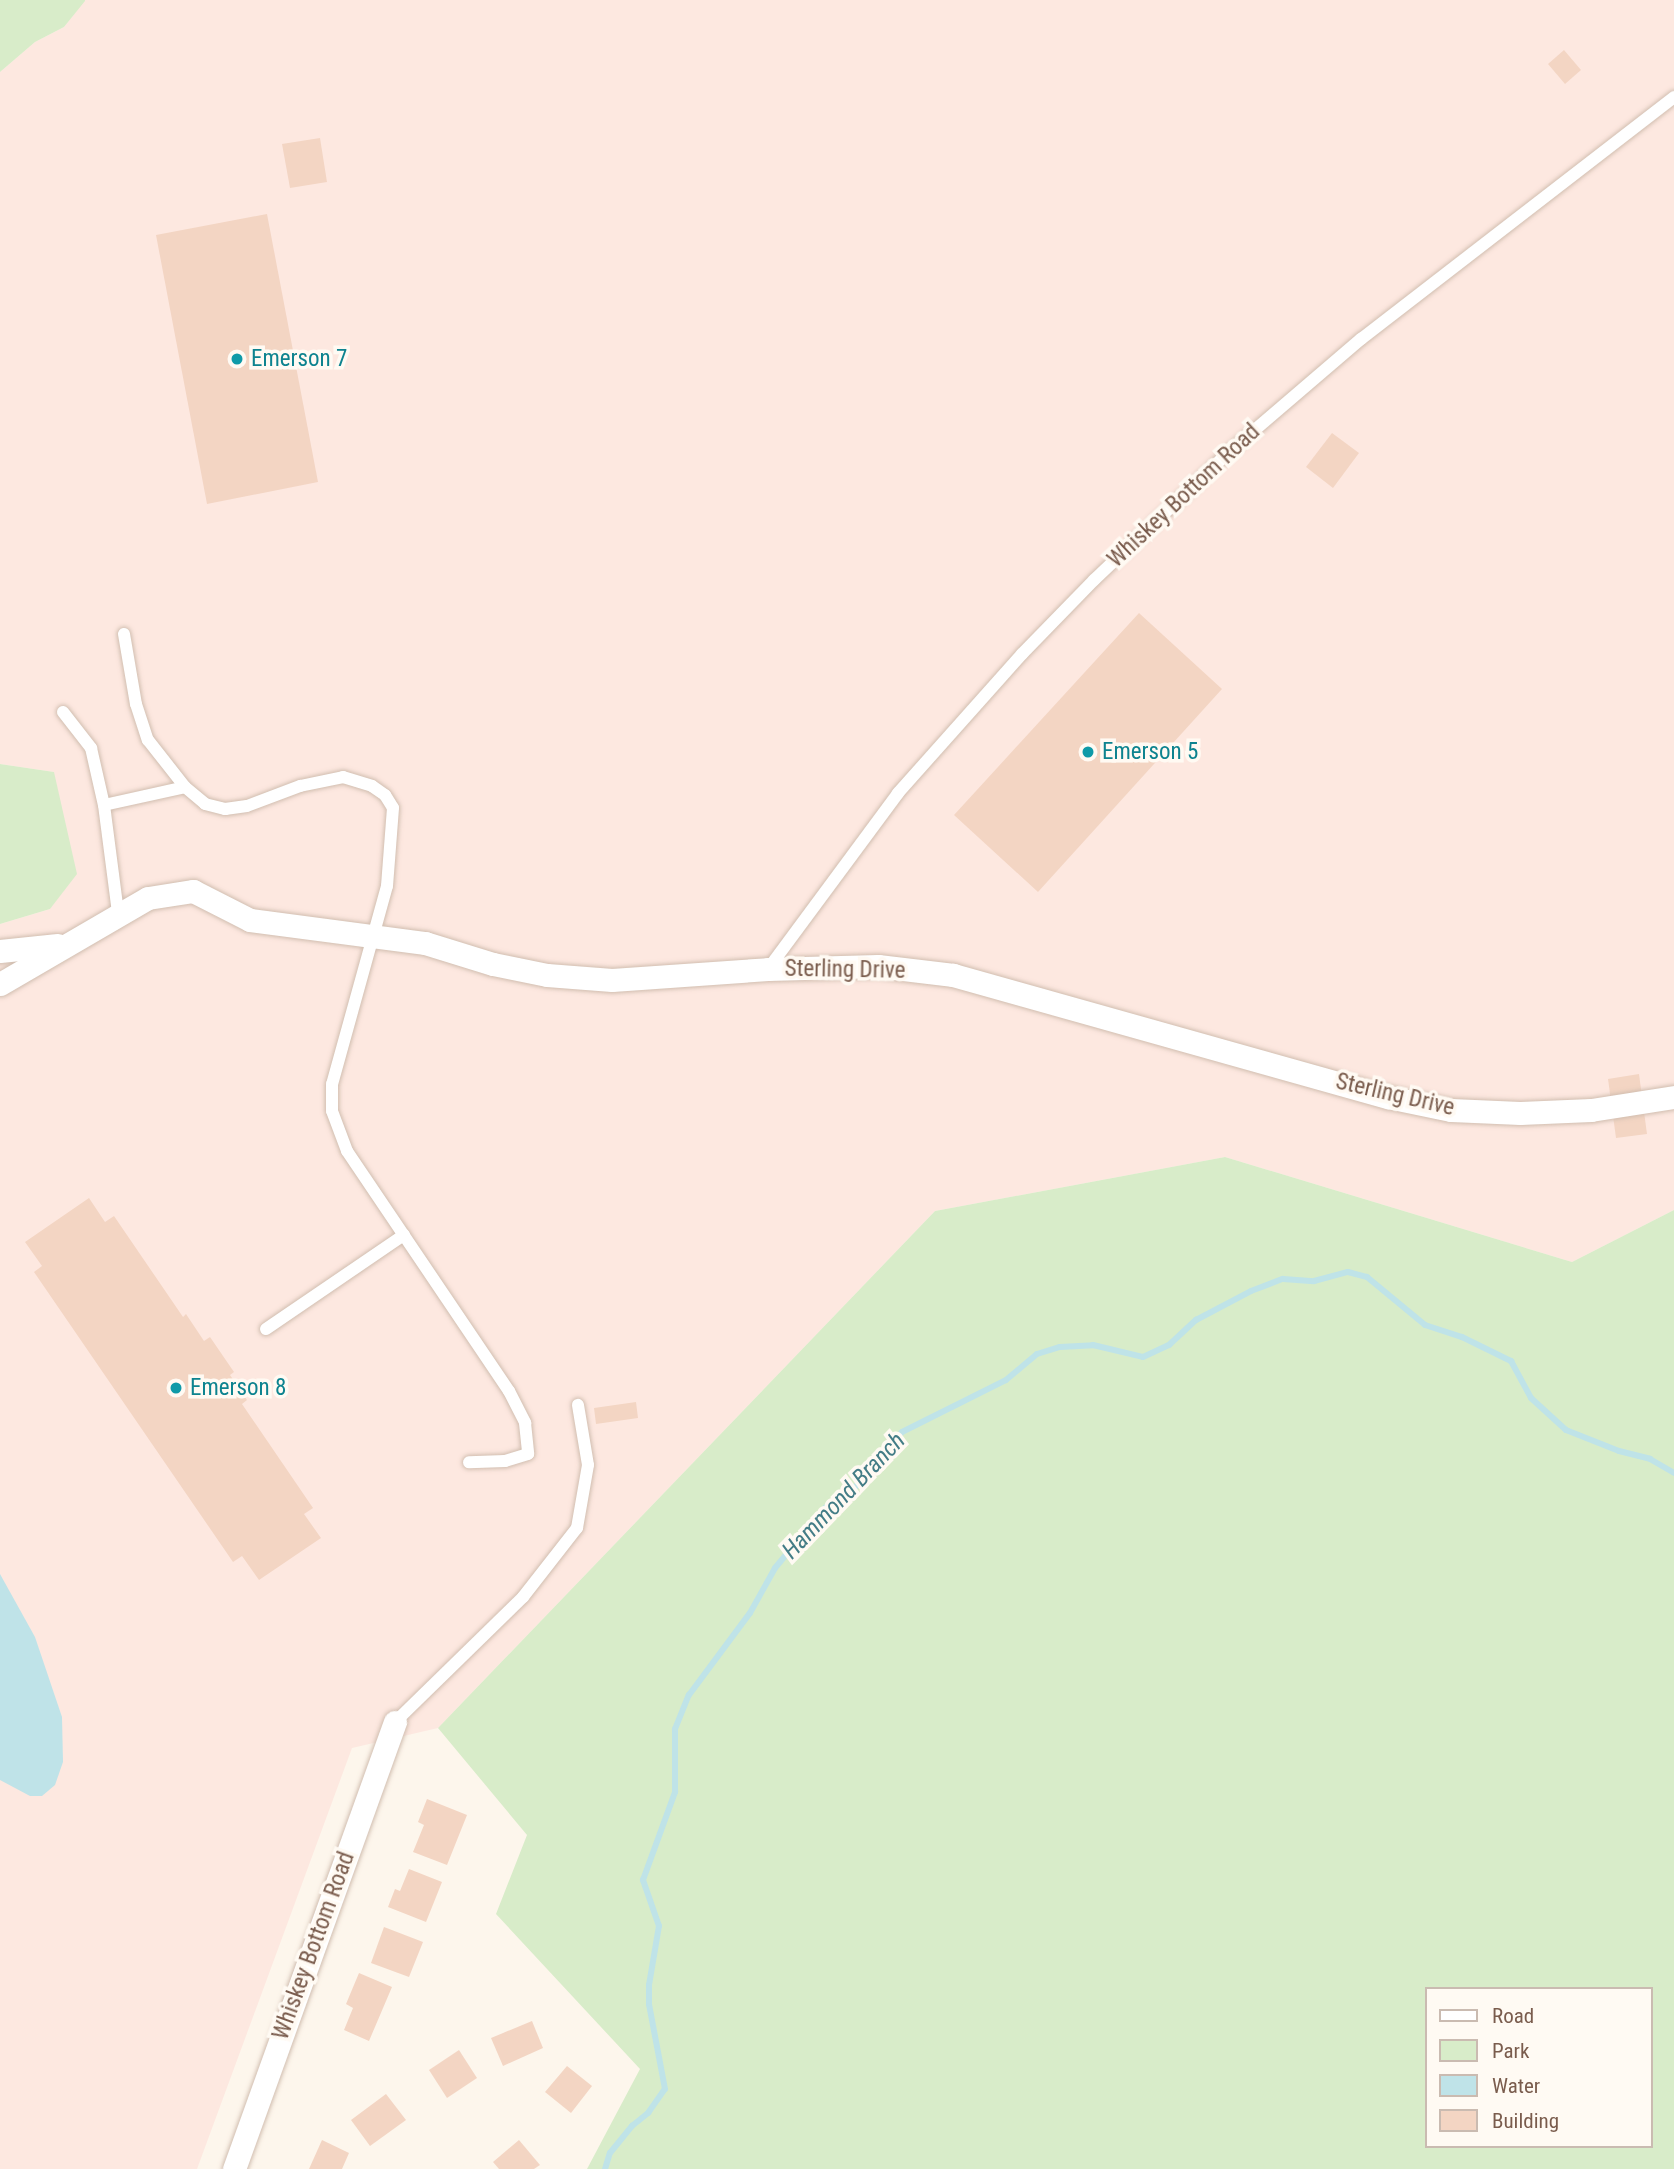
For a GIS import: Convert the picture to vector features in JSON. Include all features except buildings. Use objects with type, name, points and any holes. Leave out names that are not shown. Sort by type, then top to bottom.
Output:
[{"type":"street","name":"Sterling Drive","points":[[0,984],[118,913],[148,898],[194,891],[250,920],[425,943],[493,964],[547,975],[612,980],[768,969],[878,966],[953,975],[1388,1097],[1451,1110],[1520,1113],[1591,1110],[1674,1097]]},
{"type":"street","name":"Sterling Drive","points":[[0,951],[65,945]]},
{"type":"street","name":"Whiskey Bottom Road","points":[[234,2169],[395,1722]]},
{"type":"lane","name":"Whiskey Bottom Road","points":[[768,969],[898,793],[1022,654],[1094,580],[1228,452],[1362,339],[1674,97]]},
{"type":"lane","points":[[124,634],[136,704],[148,740],[184,787],[205,804],[225,809],[247,806],[300,786],[343,777],[372,786],[385,795],[393,808],[387,886],[332,1084],[331,1111],[347,1151],[509,1391],[525,1423],[528,1454],[505,1461],[469,1462]]},
{"type":"lane","points":[[62,712],[91,748],[104,805],[118,913]]},
{"type":"lane","points":[[104,805],[184,787]]},
{"type":"lane","points":[[266,1329],[404,1235]]},
{"type":"lane","points":[[395,1722],[523,1597],[577,1528],[588,1465],[578,1405]]},
{"type":"shaded area","points":[[85,0],[1674,0],[1674,1210],[1572,1262],[1225,1157],[935,1211],[438,1728],[352,1748],[197,2169],[0,2169],[0,924],[50,909],[54,772],[0,764],[0,72],[35,42],[64,27]]},
{"type":"green space","points":[[0,0],[85,1],[64,27],[35,42],[0,72]]},
{"type":"green space","points":[[0,764],[54,772],[77,874],[50,909],[0,924]]},
{"type":"green space","points":[[1225,1157],[1572,1262],[1674,1210],[1674,2169],[587,2169],[640,2069],[496,1914],[527,1835],[438,1728],[935,1211]]},
{"type":"water","points":[[0,1574],[35,1637],[62,1717],[63,1762],[55,1785],[42,1796],[30,1796],[0,1780]]},
{"type":"waterway","name":"Hammond Branch","points":[[605,2169],[610,2153],[632,2126],[648,2113],[665,2089],[649,2004],[649,1985],[659,1926],[643,1880],[675,1792],[675,1729],[689,1695],[750,1613],[775,1568],[825,1508],[859,1484],[902,1432],[1006,1380],[1037,1354],[1060,1347],[1093,1345],[1143,1357],[1169,1345],[1196,1320],[1251,1291],[1283,1279],[1314,1281],[1348,1272],[1367,1277],[1425,1325],[1462,1337],[1511,1361],[1531,1398],[1566,1430],[1619,1451],[1650,1459],[1674,1473]]},
{"type":"place","name":"Emerson 7","points":[[237,359]]},
{"type":"place","name":"Emerson 5","points":[[1088,752]]},
{"type":"place","name":"Emerson 8","points":[[176,1388]]}]
